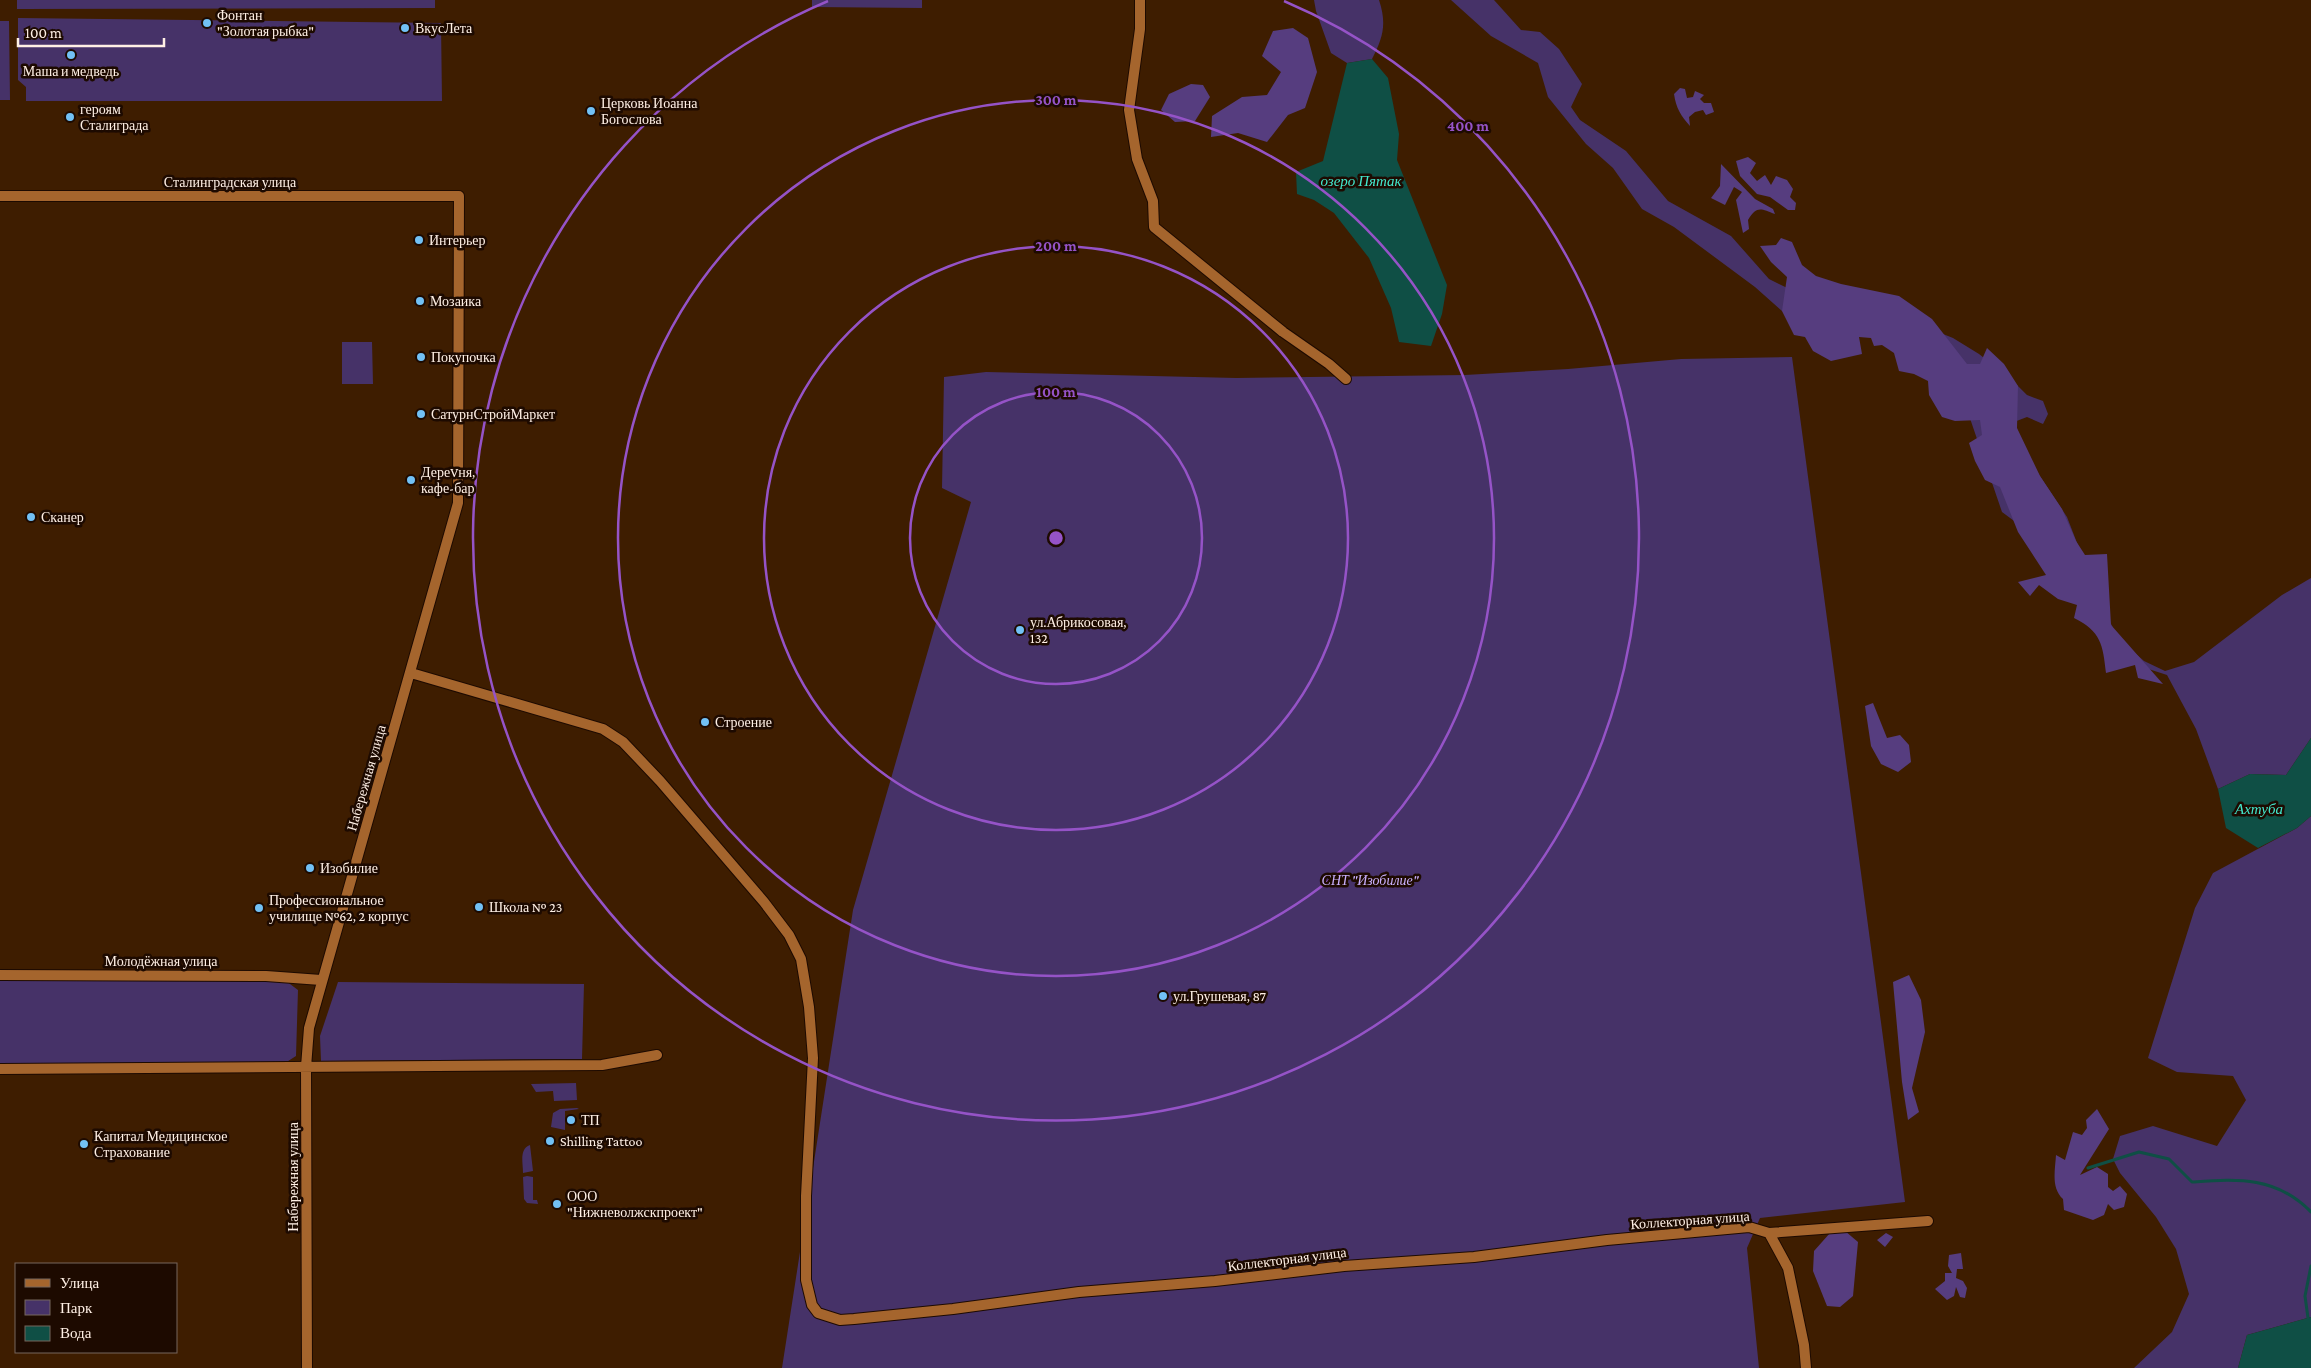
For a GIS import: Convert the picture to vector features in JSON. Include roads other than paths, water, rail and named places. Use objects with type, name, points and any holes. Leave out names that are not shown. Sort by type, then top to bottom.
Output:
[{"type":"street","points":[[1140,0],[1140,29],[1129,110],[1137,159],[1153,201],[1154,227],[1283,332],[1329,364],[1346,379]]},
{"type":"street","name":"Сталинградская улица","points":[[0,196],[459,196]]},
{"type":"street","name":"Набережная улица","points":[[307,1368],[306,1067],[310,1028],[458,504],[459,196]]},
{"type":"street","name":"Коллекторная улица","points":[[411,673],[603,729],[623,742],[660,781],[764,902],[789,935],[801,959],[805,979],[813,1058],[805,1240],[806,1280],[812,1305],[818,1313],[840,1320],[854,1319],[953,1309],[1079,1292],[1215,1281],[1344,1266],[1474,1257],[1607,1240],[1750,1228],[1769,1233],[1928,1220]]},
{"type":"street","name":"Молодёжная улица","points":[[0,974],[259,976],[322,980]]},
{"type":"street","points":[[0,1068],[602,1065],[658,1055]]},
{"type":"street","points":[[1769,1233],[1788,1268],[1804,1346],[1806,1368]]},
{"type":"water","name":"озеро Пятак","points":[[1372,59],[1388,78],[1399,134],[1397,160],[1447,285],[1442,314],[1431,346],[1399,342],[1391,308],[1369,258],[1334,213],[1314,200],[1297,194],[1296,172],[1323,161],[1347,63]]},
{"type":"water","name":"Ахтуба","points":[[2311,738],[2311,816],[2297,828],[2258,848],[2226,828],[2218,789],[2250,774],[2286,775]]},
{"type":"water","points":[[2311,1317],[2311,1368],[2238,1368],[2247,1335]]},
{"type":"waterway","points":[[2088,1168],[2139,1152],[2169,1159],[2192,1182],[2225,1180],[2256,1182],[2270,1186],[2298,1200],[2311,1212]]},
{"type":"waterway","points":[[2308,1318],[2305,1296],[2311,1266]]},
{"type":"place","name":"Фонтан \"Золотая рыбка\"","points":[[207,23]]},
{"type":"place","name":"ВкусЛета","points":[[405,28]]},
{"type":"place","name":"Маша и медведь","points":[[71,55]]},
{"type":"place","name":"Церковь Иоанна Богослова","points":[[591,111]]},
{"type":"place","name":"героям Сталиграда","points":[[70,117]]},
{"type":"place","name":"Интерьер","points":[[419,240]]},
{"type":"place","name":"Мозаика","points":[[420,301]]},
{"type":"place","name":"Покупочка","points":[[421,357]]},
{"type":"place","name":"СатурнСтройМаркет","points":[[421,414]]},
{"type":"place","name":"ДереVня, кафе-бар","points":[[411,480]]},
{"type":"place","name":"Сканер","points":[[31,517]]},
{"type":"place","name":"ул.Абрикосовая, 132","points":[[1020,630]]},
{"type":"place","name":"Строение","points":[[705,722]]},
{"type":"place","name":"Изобилие","points":[[310,868]]},
{"type":"place","name":"Школа № 23","points":[[479,907]]},
{"type":"place","name":"Профессиональное училище №62, 2 корпус","points":[[259,908]]},
{"type":"place","name":"ул.Грушевая, 87","points":[[1163,996]]},
{"type":"place","name":"ТП","points":[[571,1120]]},
{"type":"place","name":"Shilling Tattoo","points":[[550,1141]]},
{"type":"place","name":"Капитал Медицинское Страхование","points":[[84,1144]]},
{"type":"place","name":"ООО \"Нижневолжскпроект\"","points":[[557,1204]]},
{"type":"park label","name":"СНТ \"Изобилие\"","points":[[1370,880]]}]
